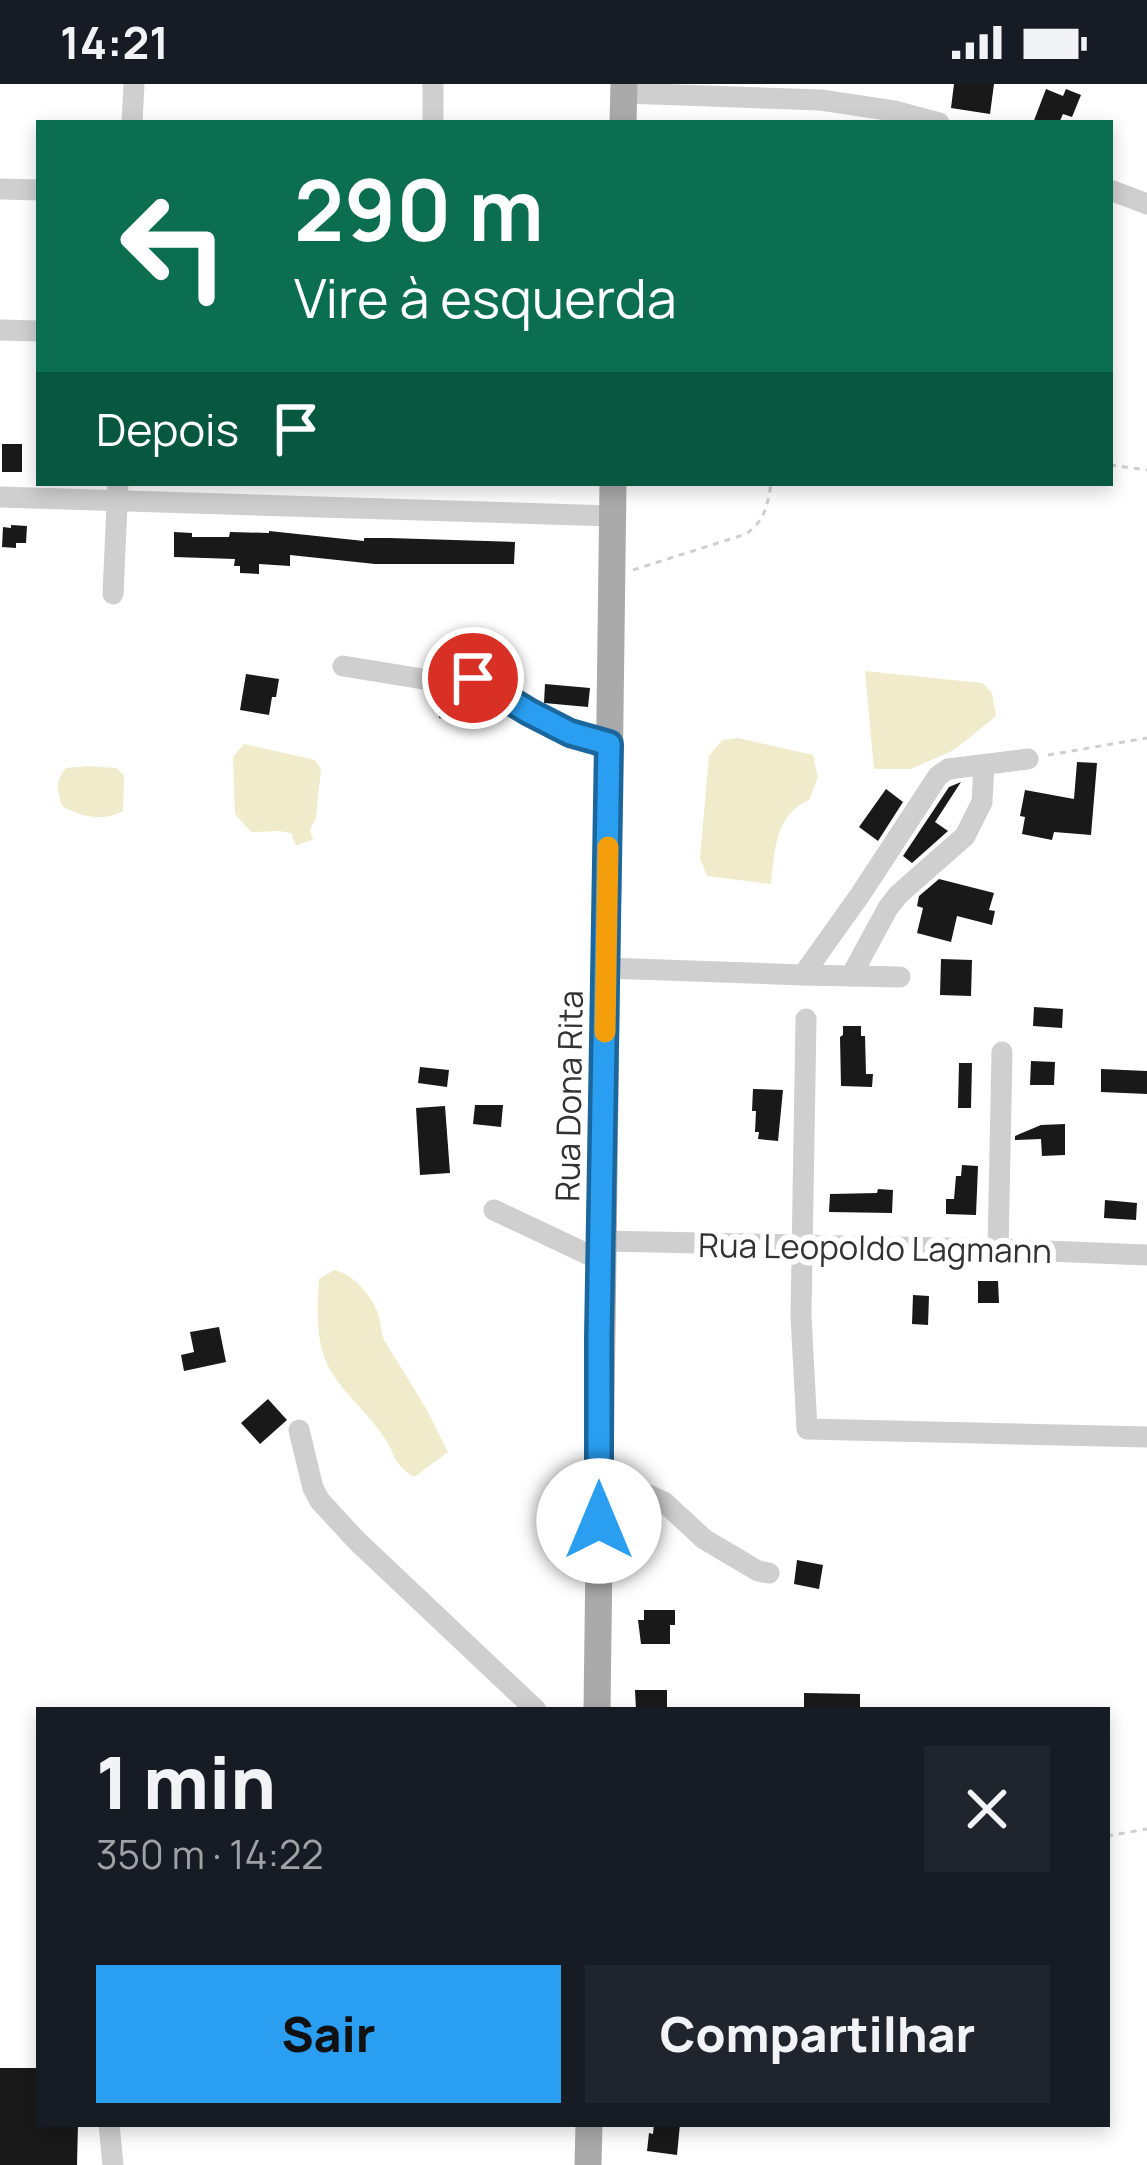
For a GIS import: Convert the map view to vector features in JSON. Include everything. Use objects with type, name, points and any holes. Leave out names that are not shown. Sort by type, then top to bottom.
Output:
[{"type":"main road","points":[[623,120],[624,88]]},
{"type":"main road","name":"Rua Dona Rita","points":[[597,1707],[613,486]]},
{"type":"main road","points":[[588,2165],[589,2127]]},
{"type":"street","points":[[132,120],[134,84]]},
{"type":"street","points":[[433,120],[434,84]]},
{"type":"street","points":[[624,88],[821,100],[928,120]]},
{"type":"street","points":[[0,189],[36,190]]},
{"type":"street","points":[[1113,191],[1147,204]]},
{"type":"street","points":[[0,330],[36,331]]},
{"type":"street","points":[[113,593],[117,492]]},
{"type":"street","points":[[0,497],[117,492],[611,516]]},
{"type":"street","points":[[343,666],[429,680],[455,674],[473,678],[570,733],[609,744]]},
{"type":"street","points":[[803,975],[938,776],[948,770],[1028,759]]},
{"type":"street","points":[[851,976],[898,895],[964,836],[982,802],[984,765]]},
{"type":"street","points":[[606,968],[900,977]]},
{"type":"street","points":[[806,1019],[801,1316],[807,1429],[1147,1437]]},
{"type":"street","points":[[998,1249],[1003,1052]]},
{"type":"street","points":[[494,1210],[603,1251]]},
{"type":"street","name":"Rua Leopoldo Lagmann","points":[[603,1251],[803,1247],[1147,1255]]},
{"type":"street","points":[[298,1430],[320,1501],[533,1707]]},
{"type":"street","points":[[599,1480],[664,1502],[704,1539],[769,1573]]},
{"type":"street","points":[[109,2127],[113,2165]]},
{"type":"path","points":[[1113,464],[1147,470]]},
{"type":"path","points":[[611,576],[746,534],[765,514],[770,486]]},
{"type":"path","points":[[1028,759],[1147,738]]},
{"type":"path","points":[[1110,1836],[1147,1829]]},
{"type":"shaded area","points":[[865,671],[982,683],[992,693],[996,716],[954,750],[911,769],[874,769]]},
{"type":"shaded area","points":[[738,738],[813,755],[818,777],[809,800],[783,824],[771,884],[707,876],[700,858],[709,756],[722,740]]},
{"type":"shaded area","points":[[244,744],[315,760],[321,769],[310,830],[313,840],[296,845],[291,833],[251,832],[235,814],[233,757]]},
{"type":"shaded area","points":[[66,768],[117,768],[124,776],[123,811],[92,817],[62,806],[58,786],[62,773]]},
{"type":"shaded area","points":[[334,1270],[354,1280],[370,1298],[384,1340],[448,1452],[414,1477],[399,1465],[380,1431],[326,1362],[318,1327],[319,1279]]},
{"type":"building","points":[[954,84],[994,84],[990,114],[951,108]]},
{"type":"building","points":[[1046,89],[1063,96],[1066,89],[1081,95],[1072,117],[1063,114],[1060,120],[1034,120]]},
{"type":"building","points":[[2,444],[22,444],[22,472],[2,472]]},
{"type":"building","points":[[27,526],[26,543],[2,547],[3,527]]},
{"type":"building","points":[[269,531],[364,541],[515,542],[514,564],[375,564],[290,555],[290,566],[259,564],[259,574],[240,573],[235,559],[174,557],[174,532],[229,537],[230,532]]},
{"type":"building","points":[[246,674],[279,679],[269,715],[240,710]]},
{"type":"building","points":[[545,684],[590,688],[588,707],[544,703]]},
{"type":"building","points":[[456,689],[470,694],[467,721],[439,718],[442,692]]},
{"type":"building","points":[[1077,762],[1097,763],[1091,835],[1054,832],[1052,840],[1022,834],[1025,790],[1074,799]]},
{"type":"building","points":[[961,782],[935,822],[948,831],[912,863],[903,856],[949,787]]},
{"type":"building","points":[[886,789],[903,802],[878,841],[859,827]]},
{"type":"building","points":[[939,879],[994,893],[989,910],[995,911],[992,925],[957,916],[951,942],[917,933],[923,908],[917,906],[919,896]]},
{"type":"building","points":[[941,959],[972,960],[971,996],[940,995]]},
{"type":"building","points":[[1034,1007],[1063,1009],[1062,1028],[1033,1026]]},
{"type":"building","points":[[843,1026],[861,1026],[872,1087],[841,1086]]},
{"type":"building","points":[[1031,1061],[1055,1062],[1054,1085],[1030,1085]]},
{"type":"building","points":[[959,1063],[972,1063],[971,1108],[958,1108]]},
{"type":"building","points":[[420,1067],[449,1070],[447,1087],[418,1083]]},
{"type":"building","points":[[1101,1069],[1147,1071],[1147,1094],[1101,1092]]},
{"type":"building","points":[[753,1089],[783,1090],[778,1141],[758,1139]]},
{"type":"building","points":[[475,1105],[503,1105],[501,1127],[473,1124]]},
{"type":"building","points":[[445,1106],[450,1173],[420,1175],[416,1108]]},
{"type":"building","points":[[1065,1124],[1065,1155],[1042,1156],[1041,1139],[1015,1140],[1041,1125]]},
{"type":"building","points":[[962,1165],[978,1166],[976,1215],[946,1214],[946,1199],[954,1199]]},
{"type":"building","points":[[878,1189],[893,1190],[892,1213],[829,1212],[830,1194],[877,1193]]},
{"type":"building","points":[[1105,1200],[1137,1203],[1136,1220],[1104,1218]]},
{"type":"building","points":[[978,1281],[998,1281],[999,1303],[978,1303]]},
{"type":"building","points":[[913,1295],[929,1296],[928,1325],[912,1324]]},
{"type":"building","points":[[219,1327],[226,1362],[184,1371],[181,1355],[194,1352],[190,1332]]},
{"type":"building","points":[[268,1399],[287,1420],[260,1444],[241,1423]]},
{"type":"building","points":[[797,1560],[823,1565],[819,1589],[794,1584]]},
{"type":"building","points":[[644,1610],[675,1610],[670,1644],[641,1644],[638,1620],[644,1620]]},
{"type":"building","points":[[635,1690],[667,1690],[667,1707],[636,1707]]},
{"type":"building","points":[[804,1693],[860,1694],[860,1707],[804,1707]]},
{"type":"building","points":[[0,2068],[36,2068],[36,2127],[78,2127],[77,2165],[0,2165]]},
{"type":"building","points":[[654,2127],[680,2127],[677,2155],[647,2151],[649,2133],[653,2134]]},
{"type":"slow traffic","points":[[605,1032],[608,847]]},
{"type":"route","points":[[473,678],[570,733],[609,744],[599,1521]]}]
